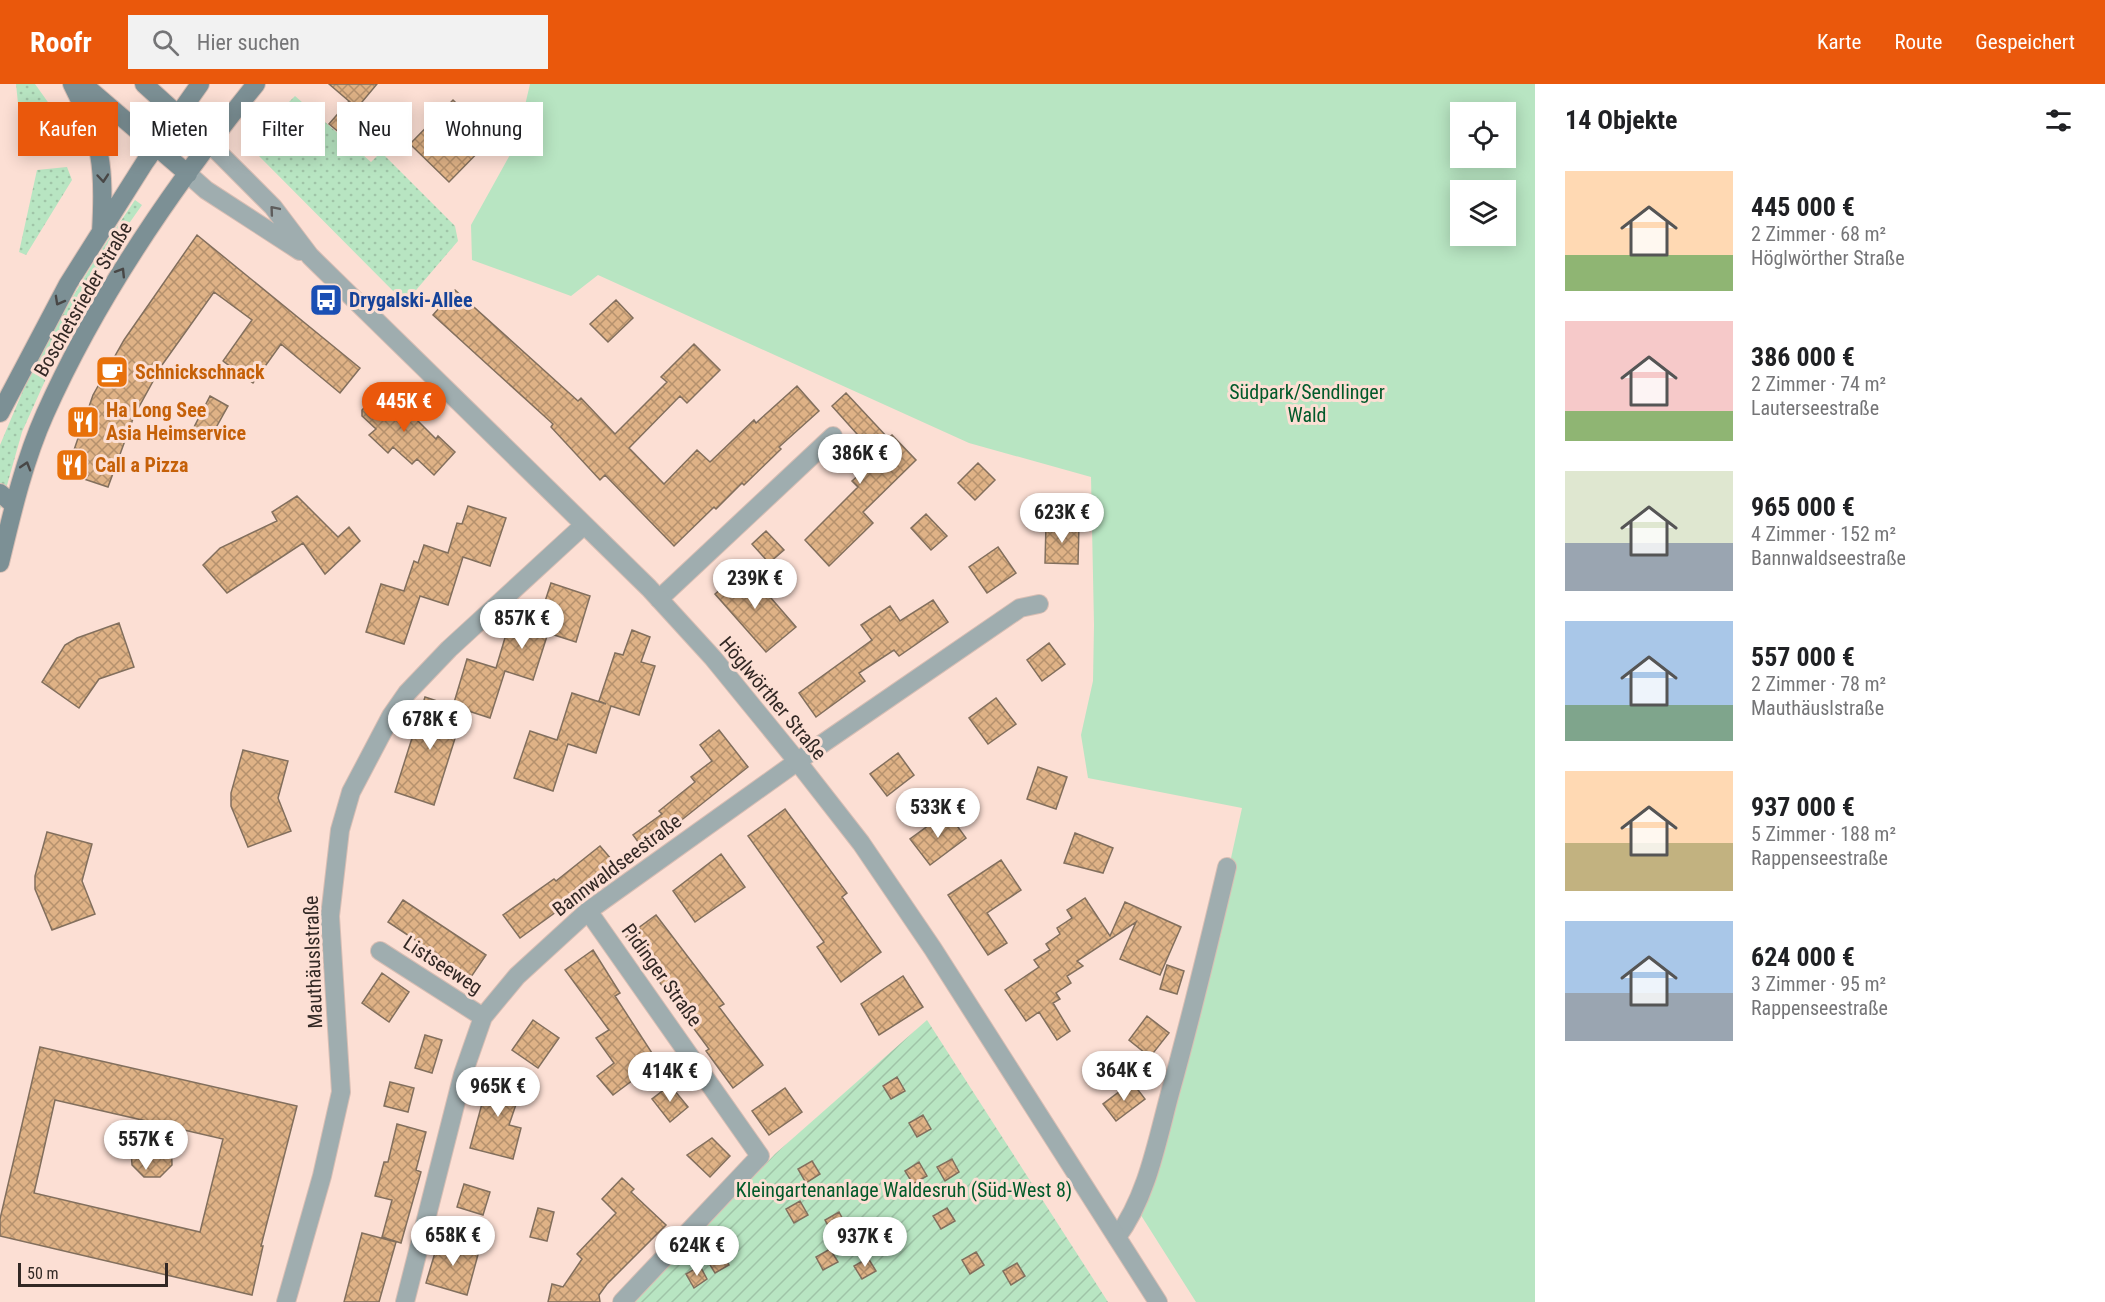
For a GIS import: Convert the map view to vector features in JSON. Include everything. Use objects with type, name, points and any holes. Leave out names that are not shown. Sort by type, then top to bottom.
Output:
[{"type":"main road","points":[[72,84],[90,117],[100,147],[104,185],[101,234]]},
{"type":"main road","points":[[83,84],[130,124]]},
{"type":"main road","points":[[144,84],[165,102]]},
{"type":"main road","name":"Boschetsrieder Straße","points":[[186,102],[200,84]]},
{"type":"main road","name":"Boschetsrieder Straße","points":[[229,118],[256,84]]},
{"type":"main road","name":"Boschetsrieder Straße","points":[[0,413],[68,284],[150,156]]},
{"type":"main road","points":[[167,156],[188,174]]},
{"type":"main road","name":"Boschetsrieder Straße","points":[[0,563],[14,505],[44,416],[78,346],[122,270],[200,156]]},
{"type":"main road","points":[[0,493],[14,505]]},
{"type":"street","name":"Höglwörther Straße","points":[[222,156],[273,207],[310,256],[659,599],[712,658],[797,761],[861,843],[933,949],[1158,1302]]},
{"type":"street","name":"Höglwörther Straße","points":[[188,174],[206,190],[310,256]]},
{"type":"street","points":[[659,599],[832,436]]},
{"type":"street","name":"Mauthäuslstraße","points":[[286,1302],[322,1176],[341,1092],[330,916],[340,830],[351,792],[391,716],[407,693],[458,640],[584,525]]},
{"type":"street","name":"Bannwaldseestraße","points":[[405,1302],[463,1074],[483,1017],[517,976],[588,911],[797,761],[1020,608],[1039,604]]},
{"type":"street","points":[[1117,1237],[1130,1220],[1154,1154],[1201,980],[1227,867]]},
{"type":"street","name":"Pidinger Straße","points":[[588,911],[760,1156],[622,1302]]},
{"type":"street","name":"Listseeweg","points":[[380,951],[483,1017]]},
{"type":"green space","points":[[16,84],[35,84],[48,102],[18,102]]},
{"type":"green space","name":"Südpark/Sendlinger Wald","points":[[530,84],[1535,84],[1535,1302],[1196,1302],[1137,1209],[1204,981],[1242,808],[1088,778],[1081,735],[1093,681],[1091,477],[969,443],[598,275],[571,296],[472,260],[471,225],[509,156],[543,156],[543,102],[526,102]]},
{"type":"green space","points":[[295,96],[302,102],[289,102]]},
{"type":"green space","points":[[325,122],[337,132],[337,156],[364,156],[371,162],[377,156],[385,156],[455,226],[458,241],[405,303],[259,156],[325,156]]},
{"type":"green space","points":[[67,167],[72,180],[26,255],[19,252],[37,170]]},
{"type":"green space","points":[[135,200],[142,205],[102,262],[22,432],[0,510],[0,445],[38,355],[96,258]]},
{"type":"green space","name":"Kleingartenanlage Waldesruh (Süd-West 8)","points":[[927,1020],[1108,1302],[635,1302],[775,1154]]},
{"type":"building","points":[[329,84],[377,84],[362,102],[350,102]]},
{"type":"building","points":[[337,115],[337,131],[329,124]]},
{"type":"building","points":[[424,130],[424,156],[474,156],[449,182],[412,146],[412,142]]},
{"type":"building","points":[[197,235],[360,368],[340,393],[281,344],[253,383],[223,361],[252,320],[214,292],[162,365],[134,416],[108,487],[66,473],[93,395],[124,340]]},
{"type":"building","points":[[455,290],[578,401],[581,398],[615,434],[667,382],[661,377],[694,344],[720,370],[687,403],[680,396],[629,448],[664,484],[697,450],[710,462],[754,420],[756,423],[797,386],[819,411],[779,447],[781,449],[744,485],[742,483],[716,509],[714,507],[674,546],[605,475],[600,480],[551,427],[553,424],[433,315]]},
{"type":"building","points":[[616,300],[633,318],[608,342],[590,324]]},
{"type":"building","points":[[384,387],[436,439],[438,436],[455,452],[434,475],[417,459],[412,464],[393,447],[388,453],[369,435],[376,429],[362,416],[362,410]]},
{"type":"building","points":[[846,393],[888,438],[892,435],[916,460],[863,512],[873,523],[829,566],[805,540],[858,487],[852,481],[873,462],[869,458],[874,453],[832,406]]},
{"type":"building","points":[[210,396],[228,406],[208,442],[191,433]]},
{"type":"building","points":[[978,463],[995,480],[975,500],[958,483]]},
{"type":"building","points":[[297,496],[338,537],[349,527],[360,541],[325,574],[303,543],[227,593],[203,565],[220,548],[277,521],[272,512]]},
{"type":"building","points":[[468,506],[506,518],[490,566],[463,557],[448,605],[420,596],[404,644],[366,632],[381,584],[404,591],[414,561],[418,563],[424,545],[448,553],[457,523],[462,524]]},
{"type":"building","points":[[926,514],[947,536],[931,550],[911,528]]},
{"type":"building","points":[[1046,524],[1079,525],[1078,564],[1045,563]]},
{"type":"building","points":[[766,531],[784,550],[769,563],[752,544]]},
{"type":"building","points":[[998,547],[1016,573],[987,593],[969,567]]},
{"type":"building","points":[[745,568],[796,627],[766,652],[715,594]]},
{"type":"building","points":[[551,583],[590,596],[576,642],[548,633],[533,680],[505,671],[490,718],[453,706],[467,659],[496,668],[510,621],[536,629]]},
{"type":"building","points":[[933,600],[948,622],[899,656],[894,650],[859,673],[865,681],[816,717],[799,693],[872,640],[861,625],[890,606],[900,621]]},
{"type":"building","points":[[119,623],[134,667],[99,679],[79,708],[42,682],[65,645],[77,638]]},
{"type":"building","points":[[632,630],[650,637],[641,662],[655,666],[639,715],[611,706],[596,753],[568,744],[553,791],[514,778],[530,731],[557,740],[572,693],[606,704],[599,701],[615,653],[623,655]]},
{"type":"building","points":[[1049,643],[1065,664],[1042,681],[1027,660]]},
{"type":"building","points":[[425,697],[464,710],[434,805],[395,792]]},
{"type":"building","points":[[996,698],[1016,724],[988,744],[969,718]]},
{"type":"building","points":[[719,730],[748,767],[644,850],[633,835],[662,814],[659,811],[695,782],[691,777],[712,761],[700,745]]},
{"type":"building","points":[[243,750],[288,761],[278,798],[291,831],[248,847],[231,806],[231,793]]},
{"type":"building","points":[[898,753],[914,775],[887,796],[870,774]]},
{"type":"building","points":[[1038,767],[1067,777],[1056,809],[1027,799]]},
{"type":"building","points":[[785,809],[847,893],[842,897],[881,952],[841,982],[817,947],[824,942],[748,836]]},
{"type":"building","points":[[947,812],[966,838],[930,865],[910,839]]},
{"type":"building","points":[[47,832],[92,844],[82,881],[95,914],[52,930],[35,889],[35,876]]},
{"type":"building","points":[[1075,833],[1113,848],[1103,873],[1064,863]]},
{"type":"building","points":[[600,846],[618,867],[520,938],[503,915],[554,879],[556,881]]},
{"type":"building","points":[[721,854],[745,887],[695,922],[673,891]]},
{"type":"building","points":[[1001,860],[1021,890],[987,913],[1007,943],[988,955],[948,895]]},
{"type":"building","points":[[1085,898],[1110,936],[1125,902],[1181,927],[1160,975],[1120,959],[1136,922],[1077,961],[1083,966],[1067,976],[1071,983],[1056,993],[1060,999],[1053,1003],[1070,1031],[1057,1040],[1039,1012],[1026,1021],[1005,990],[1039,967],[1034,960],[1050,950],[1046,944],[1060,934],[1057,928],[1072,918],[1067,910]]},
{"type":"building","points":[[403,900],[486,955],[471,977],[388,922]]},
{"type":"building","points":[[656,915],[724,1004],[719,1007],[763,1065],[733,1088],[706,1051],[709,1049],[626,937]]},
{"type":"building","points":[[593,950],[620,993],[615,996],[652,1053],[633,1067],[637,1077],[613,1095],[597,1076],[614,1063],[596,1038],[609,1030],[565,970]]},
{"type":"building","points":[[1167,965],[1184,971],[1177,994],[1160,989]]},
{"type":"building","points":[[382,973],[409,992],[389,1022],[362,1003]]},
{"type":"building","points":[[903,976],[923,1007],[879,1035],[861,1004]]},
{"type":"building","points":[[1147,1016],[1169,1033],[1150,1057],[1129,1040]]},
{"type":"building","points":[[533,1020],[559,1038],[538,1068],[512,1050]]},
{"type":"building","points":[[425,1035],[442,1040],[432,1073],[415,1068]]},
{"type":"building","points":[[40,1047],[297,1106],[261,1246],[263,1246],[252,1295],[0,1236],[0,1219]],"holes":[[[55,1100],[155,1123],[131,1149],[132,1165],[144,1177],[160,1177],[172,1165],[171,1127],[223,1139],[200,1232],[34,1193]]]},
{"type":"building","points":[[489,1072],[523,1084],[509,1125],[521,1128],[513,1159],[470,1148],[483,1100],[480,1099]]},
{"type":"building","points":[[897,1077],[905,1091],[891,1099],[883,1086]]},
{"type":"building","points":[[390,1082],[414,1088],[408,1112],[384,1106]]},
{"type":"building","points":[[1132,1082],[1145,1099],[1116,1121],[1103,1104]]},
{"type":"building","points":[[670,1085],[688,1107],[670,1122],[652,1099]]},
{"type":"building","points":[[785,1088],[802,1112],[769,1135],[752,1111]]},
{"type":"building","points":[[923,1115],[931,1129],[917,1137],[909,1123]]},
{"type":"building","points":[[397,1124],[426,1132],[416,1170],[421,1172],[401,1243],[382,1237],[392,1200],[375,1196],[384,1162],[388,1162]]},
{"type":"building","points":[[712,1138],[730,1156],[710,1177],[687,1155]]},
{"type":"building","points":[[952,1159],[959,1172],[945,1181],[937,1167]]},
{"type":"building","points":[[812,1161],[820,1174],[806,1183],[798,1169]]},
{"type":"building","points":[[919,1162],[927,1176],[913,1184],[905,1171]]},
{"type":"building","points":[[622,1178],[634,1189],[631,1192],[666,1225],[607,1284],[599,1295],[600,1302],[548,1302],[552,1284],[563,1287],[582,1259],[577,1254],[616,1213],[602,1199]]},
{"type":"building","points":[[464,1184],[490,1192],[483,1215],[457,1207]]},
{"type":"building","points":[[800,1201],[808,1215],[794,1223],[786,1209]]},
{"type":"building","points":[[538,1208],[554,1212],[547,1241],[530,1237]]},
{"type":"building","points":[[947,1208],[955,1221],[941,1229],[933,1216]]},
{"type":"building","points":[[839,1212],[846,1225],[832,1233],[825,1220]]},
{"type":"building","points":[[362,1233],[396,1242],[379,1302],[344,1302]]},
{"type":"building","points":[[439,1239],[479,1251],[467,1295],[426,1283]]},
{"type":"building","points":[[830,1249],[838,1262],[823,1270],[816,1257]]},
{"type":"building","points":[[721,1251],[729,1265],[715,1273],[707,1260]]},
{"type":"building","points":[[976,1252],[984,1265],[970,1274],[962,1260]]},
{"type":"building","points":[[868,1258],[876,1271],[862,1279],[854,1266]]},
{"type":"building","points":[[1017,1263],[1025,1276],[1011,1285],[1003,1271]]},
{"type":"building","points":[[700,1266],[707,1279],[694,1288],[686,1274]]},
{"type":"place","name":"Drygalski-Allee","points":[[326,300]]},
{"type":"place","name":"Schnickschnack","points":[[112,372]]},
{"type":"place","name":"Ha Long See Asia Heimservice","points":[[83,422]]},
{"type":"place","name":"Call a Pizza","points":[[72,465]]}]
